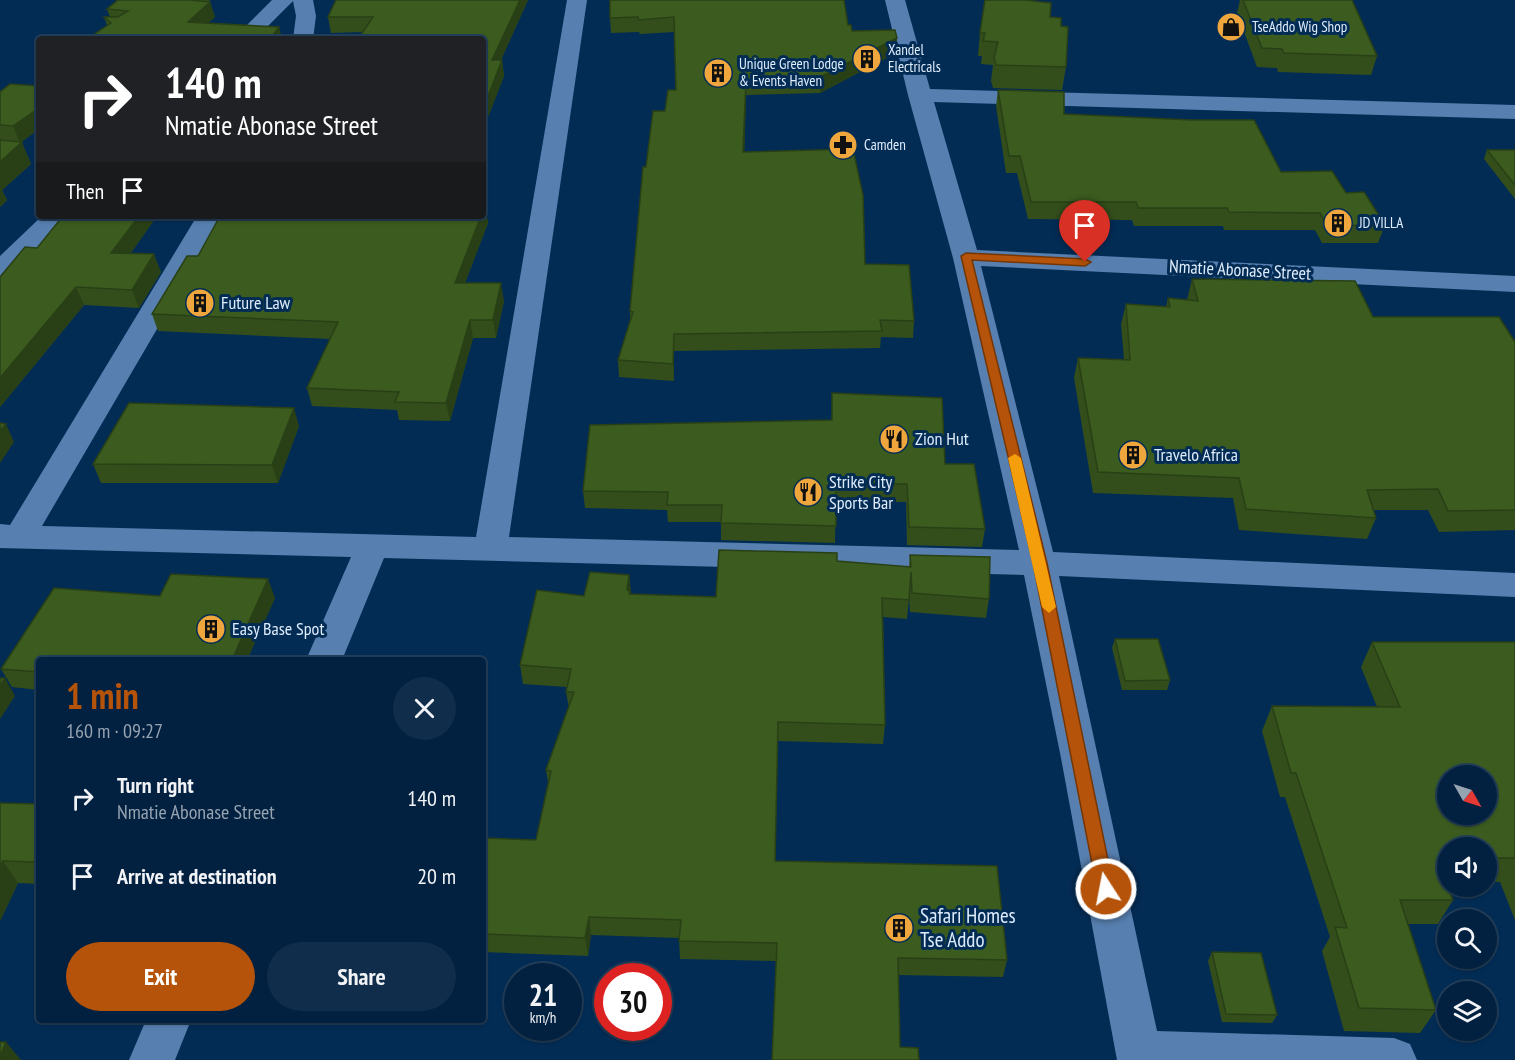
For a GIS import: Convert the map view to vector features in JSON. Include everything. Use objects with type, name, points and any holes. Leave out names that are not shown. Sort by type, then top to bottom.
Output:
[{"type":"street","points":[[246,36],[284,0]]},
{"type":"street","points":[[303,0],[306,16],[303,36]]},
{"type":"street","points":[[491,549],[577,0]]},
{"type":"street","points":[[895,0],[919,95],[966,256],[1040,563],[1139,1056],[1394,1060]]},
{"type":"street","points":[[919,95],[1508,112],[1515,130]]},
{"type":"street","points":[[0,271],[54,219]]},
{"type":"street","points":[[10,536],[208,219]]},
{"type":"street","name":"Nmatie Abonase Street","points":[[966,256],[1515,284]]},
{"type":"street","points":[[10,536],[1040,563],[1515,585]]},
{"type":"street","points":[[325,657],[373,545]]},
{"type":"street","points":[[152,1060],[168,1023]]},
{"type":"building","points":[[118,0],[210,2],[188,22],[279,27],[272,36],[92,36],[111,23],[104,17],[118,17],[128,11],[107,9]]},
{"type":"building","points":[[336,0],[520,0],[492,60],[502,60],[486,101],[486,36],[360,36],[373,17],[328,17]]},
{"type":"building","points":[[610,0],[844,0],[848,25],[851,25],[852,31],[895,30],[897,38],[820,77],[746,80],[743,152],[853,149],[863,195],[865,264],[909,265],[914,321],[880,320],[882,331],[674,334],[673,364],[618,360],[633,312],[630,311],[643,167],[646,167],[653,111],[665,111],[668,90],[676,90],[674,17],[639,20],[638,17],[610,18]]},
{"type":"building","points":[[985,0],[1025,0],[1051,3],[1050,17],[1061,18],[1061,26],[1068,27],[1066,67],[996,65],[994,58],[998,42],[983,41],[985,33],[980,33]]},
{"type":"building","points":[[1243,0],[1352,0],[1377,56],[1284,53],[1282,49],[1262,48]]},
{"type":"building","points":[[10,84],[36,86],[36,110],[13,126],[0,125],[0,92]]},
{"type":"building","points":[[998,90],[1064,92],[1064,114],[1191,120],[1254,120],[1281,172],[1332,171],[1346,193],[1364,192],[1385,225],[1328,226],[1320,213],[1229,212],[1227,208],[1138,208],[1136,202],[1031,202],[1020,156],[1009,156]]},
{"type":"building","points":[[0,140],[22,142],[0,162]]},
{"type":"building","points":[[1487,150],[1515,150],[1515,185]]},
{"type":"building","points":[[61,219],[137,219],[111,253],[154,254],[132,290],[76,287],[0,378],[0,277],[25,247],[37,248]]},
{"type":"building","points":[[218,219],[480,219],[455,283],[501,283],[493,320],[470,320],[446,403],[395,402],[399,392],[307,388],[338,322],[152,314],[187,256],[198,256]]},
{"type":"building","points":[[1192,279],[1355,281],[1373,317],[1499,317],[1515,342],[1515,510],[1448,511],[1438,489],[1367,490],[1376,518],[1246,509],[1239,478],[1098,472],[1078,358],[1130,360],[1126,304],[1170,307],[1168,298],[1198,301]]},
{"type":"building","points":[[832,393],[942,398],[945,464],[974,464],[985,529],[909,527],[907,484],[836,483],[836,526],[721,523],[722,505],[667,505],[668,492],[583,491],[590,425],[832,420]]},
{"type":"building","points":[[129,403],[294,408],[272,465],[93,464]]},
{"type":"building","points":[[0,423],[6,424],[0,431]]},
{"type":"building","points":[[719,550],[837,553],[837,561],[911,567],[910,555],[990,557],[989,599],[912,593],[911,572],[909,600],[882,598],[885,725],[778,722],[775,861],[997,866],[1007,960],[898,958],[900,1047],[918,1048],[919,1060],[772,1060],[777,943],[679,941],[681,920],[589,917],[585,938],[486,934],[486,838],[536,840],[551,771],[546,770],[574,692],[566,692],[571,669],[520,665],[537,590],[584,596],[590,572],[629,575],[627,590],[630,591],[629,594],[716,597]]},
{"type":"building","points":[[171,574],[268,579],[233,657],[36,657],[36,672],[1,669],[54,588],[160,596]]},
{"type":"building","points":[[1115,639],[1158,639],[1170,680],[1125,681]]},
{"type":"building","points":[[1372,642],[1515,642],[1515,858],[1497,858],[1497,837],[1437,837],[1437,897],[1452,897],[1453,900],[1400,900],[1436,1010],[1359,1008],[1335,927],[1347,928],[1296,773],[1291,773],[1272,706],[1400,707]]},
{"type":"building","points":[[0,803],[36,804],[36,858],[34,862],[3,861],[0,866]]},
{"type":"building","points":[[1212,952],[1261,953],[1277,1015],[1226,1014]]},
{"type":"building","points":[[0,1042],[6,1042],[0,1057]]},
{"type":"slow traffic","points":[[1015,458],[1049,607]]},
{"type":"place","name":"TseAddo Wig Shop","points":[[1231,27]]},
{"type":"place","name":"Xandel Electricals","points":[[867,59]]},
{"type":"place","name":"Unique Green Lodge & Events Haven","points":[[718,73]]},
{"type":"place","name":"Camden","points":[[843,145]]},
{"type":"place","name":"JD VILLA","points":[[1338,223]]},
{"type":"place","name":"Future Law","points":[[200,303]]},
{"type":"place","name":"Zion Hut","points":[[894,439]]},
{"type":"place","name":"Travelo Africa","points":[[1133,455]]},
{"type":"place","name":"Strike City Sports Bar","points":[[808,492]]},
{"type":"place","name":"Easy Base Spot","points":[[211,629]]},
{"type":"place","name":"Safari Homes Tse Addo","points":[[899,928]]},
{"type":"route","points":[[1085,262],[966,256],[1040,563],[1106,889]]}]
